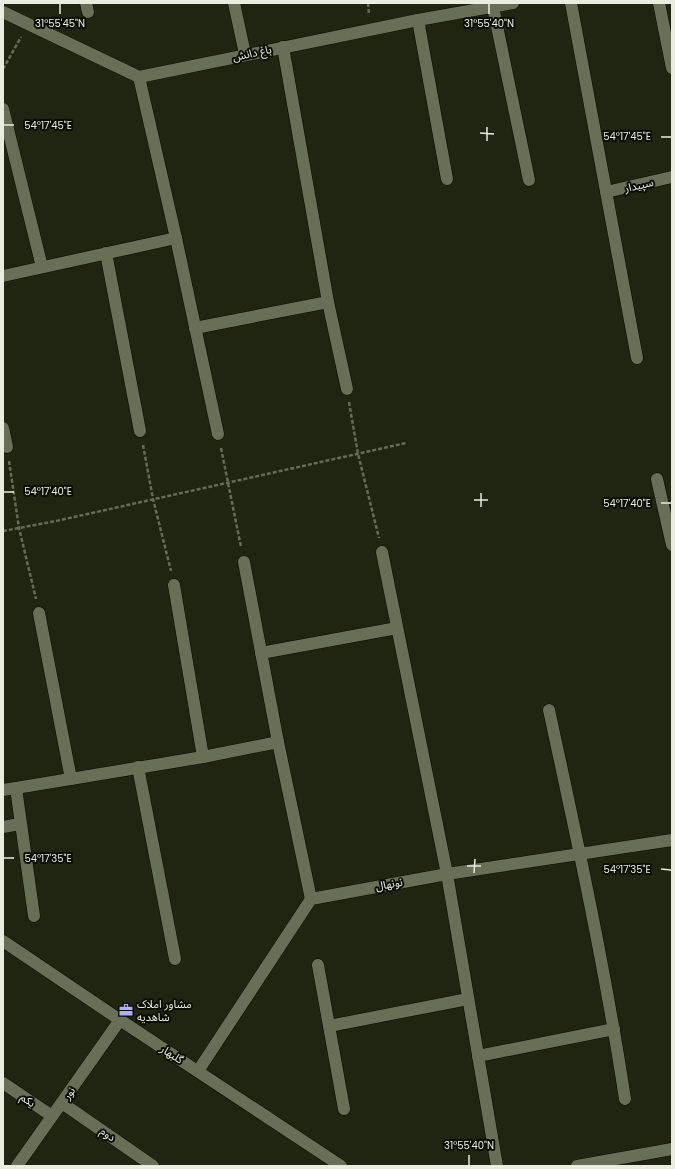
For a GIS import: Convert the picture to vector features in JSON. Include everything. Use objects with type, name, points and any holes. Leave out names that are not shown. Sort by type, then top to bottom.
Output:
[{"type":"street","points":[[234,3],[245,54]]},
{"type":"street","name":"باغ دانش","points":[[139,77],[245,54],[513,3]]},
{"type":"street","points":[[571,3],[637,358]]},
{"type":"street","points":[[659,3],[672,68]]},
{"type":"street","points":[[493,7],[529,180]]},
{"type":"street","points":[[3,12],[139,77],[196,328],[218,434]]},
{"type":"street","points":[[418,20],[447,179]]},
{"type":"street","points":[[283,47],[328,302],[347,390]]},
{"type":"street","points":[[3,109],[42,267]]},
{"type":"street","name":"سپیدار","points":[[606,192],[672,178]]},
{"type":"street","points":[[3,276],[176,238]]},
{"type":"street","points":[[106,253],[140,431]]},
{"type":"street","points":[[196,328],[328,302]]},
{"type":"street","points":[[3,428],[7,447]]},
{"type":"street","points":[[657,479],[672,546]]},
{"type":"street","points":[[382,552],[447,874],[497,1166]]},
{"type":"street","points":[[198,1071],[311,898],[278,742],[244,562]]},
{"type":"street","points":[[174,585],[203,757]]},
{"type":"street","points":[[39,613],[71,779]]},
{"type":"street","points":[[261,653],[397,628]]},
{"type":"street","points":[[549,710],[581,854],[614,1029],[625,1099]]},
{"type":"street","points":[[3,790],[203,757],[278,742]]},
{"type":"street","points":[[138,767],[175,959]]},
{"type":"street","points":[[16,788],[34,916]]},
{"type":"street","points":[[3,827],[20,824]]},
{"type":"street","name":"نونهال","points":[[311,898],[447,874],[672,840]]},
{"type":"street","name":"گلبهار","points":[[3,941],[342,1166]]},
{"type":"street","points":[[318,965],[344,1109]]},
{"type":"street","points":[[329,1026],[468,999]]},
{"type":"street","name":"نور","points":[[17,1166],[120,1020]]},
{"type":"street","points":[[478,1056],[614,1029]]},
{"type":"street","name":"یکم","points":[[3,1083],[52,1116]]},
{"type":"street","name":"دوم","points":[[62,1103],[153,1166]]},
{"type":"street","points":[[577,1166],[639,1161],[672,1149]]},
{"type":"path","points":[[3,69],[28,24]]},
{"type":"path","points":[[347,390],[358,454],[382,552]]},
{"type":"path","points":[[140,431],[153,499],[174,585]]},
{"type":"path","points":[[218,434],[244,562]]},
{"type":"path","points":[[3,531],[406,443]]},
{"type":"path","points":[[7,447],[19,528],[39,613]]},
{"type":"place","name":"مشاور املاک شاهدیه","points":[[126,1010]]}]
